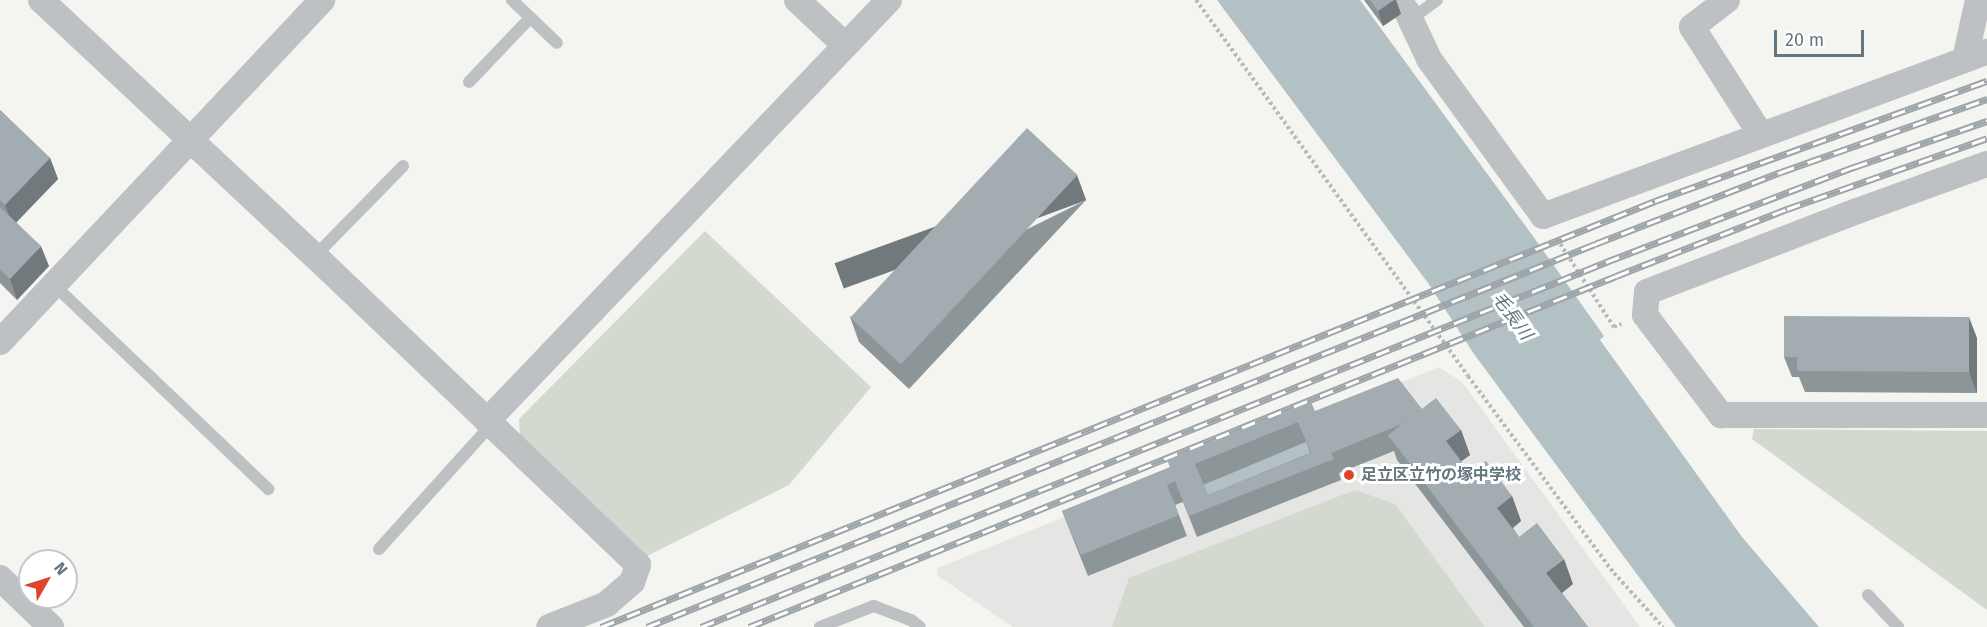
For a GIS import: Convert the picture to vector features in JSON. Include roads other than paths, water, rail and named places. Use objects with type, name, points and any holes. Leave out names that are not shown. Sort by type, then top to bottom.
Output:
[{"type":"street","points":[[41,0],[315,256],[638,565],[632,582],[607,604],[549,627]]},
{"type":"street","points":[[0,342],[322,0]]},
{"type":"street","points":[[797,0],[845,45]]},
{"type":"street","points":[[489,423],[889,0]]},
{"type":"street","points":[[1727,0],[1692,27],[1761,135]]},
{"type":"street","points":[[1405,10],[1429,59],[1543,216],[1976,56],[1978,0]]},
{"type":"street","points":[[1987,164],[1857,210],[1647,292],[1646,315],[1721,414],[1987,415]]},
{"type":"street","points":[[0,578],[51,627]]},
{"type":"lane","points":[[512,0],[557,43]]},
{"type":"lane","points":[[1405,10],[1437,0]]},
{"type":"lane","points":[[469,82],[530,18]]},
{"type":"lane","points":[[315,256],[403,166]]},
{"type":"lane","points":[[54,285],[268,489]]},
{"type":"lane","points":[[379,549],[489,423]]},
{"type":"lane","points":[[1868,595],[1898,627]]},
{"type":"lane","points":[[820,627],[874,606],[911,620],[920,627]]},
{"type":"water","name":"毛長川","points":[[1217,0],[1360,0],[1535,239],[1604,336],[1600,340],[1742,537],[1819,627],[1676,627],[1474,354],[1428,283]]},
{"type":"water","points":[[1306,442],[1319,474],[1214,517],[1201,484]]},
{"type":"railway","points":[[601,627],[1655,201],[1987,81]]},
{"type":"railway","points":[[647,627],[1595,244],[1781,172],[1987,99]]},
{"type":"railway","points":[[701,627],[1606,262],[1854,167],[1987,121]]},
{"type":"railway","points":[[749,627],[1616,276],[1787,209],[1987,138]]},
{"type":"place","name":"足立区立竹の塚中学校","points":[[1349,475]]}]
